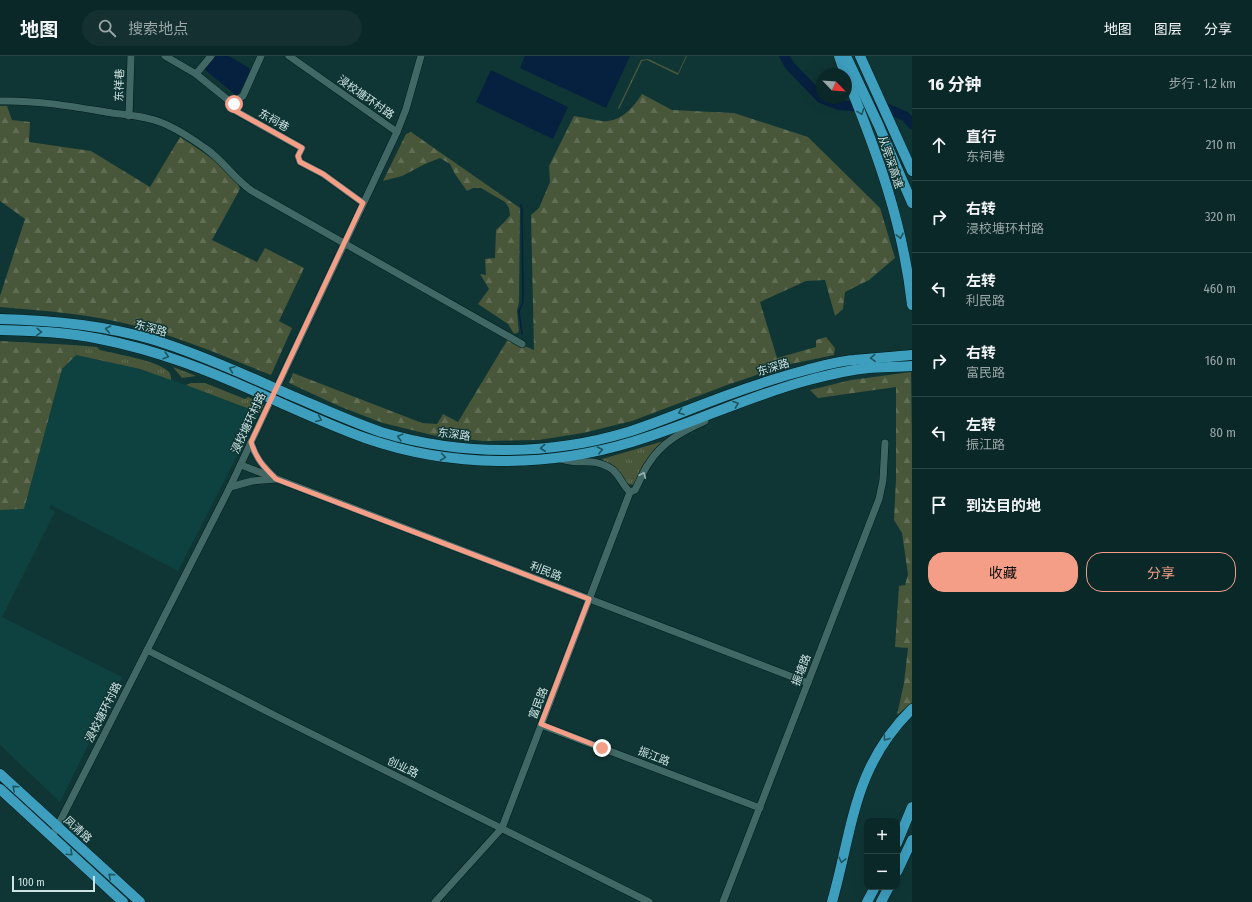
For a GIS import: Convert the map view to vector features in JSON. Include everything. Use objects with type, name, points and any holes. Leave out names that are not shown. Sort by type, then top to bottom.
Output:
[{"type":"highway","name":"从莞深高速","points":[[839,56],[843,68]]},
{"type":"highway","points":[[846,56],[878,124],[912,203]]},
{"type":"highway","points":[[860,56],[911,167]]},
{"type":"highway","name":"从莞深高速","points":[[852,91],[878,158],[893,205],[904,254],[912,305]]},
{"type":"highway","name":"东深路","points":[[0,319],[24,319],[76,324],[126,333],[180,349],[268,384],[355,422],[383,432],[439,445],[496,450],[533,449],[585,442],[629,432],[744,389],[790,374],[852,360],[912,356]]},
{"type":"highway","name":"东深路","points":[[0,330],[74,335],[153,352],[194,366],[365,438],[394,447],[423,453],[452,458],[488,460],[557,458],[587,453],[625,444],[777,390],[823,377],[870,368],[912,366]]},
{"type":"highway","points":[[832,902],[854,810],[866,774],[884,741],[912,709]]},
{"type":"highway","name":"凤清路","points":[[0,774],[140,902]]},
{"type":"highway","name":"凤清路","points":[[0,789],[123,902]]},
{"type":"highway","points":[[900,836],[912,807]]},
{"type":"highway","points":[[900,866],[912,840]]},
{"type":"highway","points":[[867,902],[874,890]]},
{"type":"highway","points":[[881,902],[887,890]]},
{"type":"street","name":"东祥巷","points":[[129,116],[131,56]]},
{"type":"street","name":"东祠巷","points":[[165,56],[196,74],[234,104],[234,110],[302,148],[298,156],[300,162],[323,174],[363,203]]},
{"type":"street","points":[[196,74],[211,56]]},
{"type":"street","points":[[234,104],[243,96],[261,56]]},
{"type":"street","name":"浸校塘环村路","points":[[52,837],[241,465],[397,132],[289,56]]},
{"type":"street","points":[[397,132],[406,109],[422,56]]},
{"type":"street","points":[[0,101],[39,102],[159,121],[206,148],[248,188],[522,344]]},
{"type":"street","name":"富民路","points":[[435,902],[502,828],[630,492],[635,490],[649,463],[658,451],[676,436],[707,419],[716,411]]},
{"type":"street","name":"利民路","points":[[251,442],[257,458],[276,479]]},
{"type":"street","name":"振塘路","points":[[723,902],[879,499],[883,480],[885,443]]},
{"type":"street","points":[[557,458],[567,461],[590,461],[606,466],[615,472],[626,489],[630,492]]},
{"type":"street","name":"利民路","points":[[241,465],[808,683]]},
{"type":"street","name":"利民路","points":[[230,487],[252,481],[276,479]]},
{"type":"street","name":"创业路","points":[[147,650],[278,717],[650,902]]},
{"type":"street","name":"振江路","points":[[541,724],[760,808]]},
{"type":"shaded area","points":[[216,56],[229,56],[249,68],[250,71],[237,96],[204,69]]},
{"type":"shaded area","points":[[525,56],[630,56],[606,108],[520,68]]},
{"type":"shaded area","points":[[491,70],[568,107],[553,139],[476,102]]},
{"type":"shaded area","points":[[76,355],[140,369],[259,413],[178,571],[51,505],[49,508],[55,512],[2,617],[122,677],[60,802],[0,745],[0,510],[24,509],[62,369]]},
{"type":"green space","points":[[686,56],[678,75],[647,60],[642,61],[619,109],[618,108],[641,60],[648,59],[678,73]]},
{"type":"green space","points":[[642,94],[672,110],[734,113],[808,137],[880,208],[895,258],[869,280],[845,292],[843,309],[835,316],[825,280],[806,281],[760,302],[777,358],[816,347],[816,340],[826,337],[835,348],[834,355],[786,365],[727,385],[632,421],[583,433],[539,440],[483,441],[432,435],[383,423],[341,407],[289,383],[293,373],[422,423],[437,424],[443,414],[458,422],[508,339],[534,350],[531,215],[539,208],[550,182],[549,166],[574,116],[601,121],[614,120],[624,115],[636,103]]},
{"type":"green space","points":[[0,106],[7,106],[12,120],[30,122],[29,142],[91,151],[150,187],[180,137],[214,160],[231,175],[240,189],[212,240],[257,262],[265,248],[304,268],[279,321],[292,328],[271,375],[187,342],[136,326],[85,316],[0,307],[0,296],[25,219],[0,201]]},
{"type":"green space","points":[[411,132],[520,208],[519,302],[517,311],[519,332],[514,334],[508,324],[478,304],[489,289],[480,274],[486,275],[485,259],[495,258],[496,230],[510,215],[509,208],[505,202],[481,188],[473,188],[467,191],[450,164],[440,158],[402,176],[383,181],[406,134]]},
{"type":"green space","points":[[0,341],[73,345],[76,355],[62,369],[24,509],[0,510]]},
{"type":"green space","points":[[73,345],[97,347],[100,350],[155,364],[163,367],[170,373],[171,380],[140,369],[76,355]]},
{"type":"green space","points":[[173,367],[196,376],[182,378]]},
{"type":"green space","points":[[911,372],[912,703],[897,715],[904,683],[908,648],[895,647],[899,586],[905,585],[908,574],[902,533],[894,520],[896,479],[896,387],[818,398],[810,390],[851,380]]},
{"type":"green space","points":[[191,383],[205,383],[245,399],[248,397],[264,405],[260,413],[186,385]]},
{"type":"green space","points":[[664,441],[634,485],[627,484],[617,469],[602,460],[602,459]]},
{"type":"waterway","points":[[784,56],[790,66],[821,98],[839,105],[888,109],[905,116],[912,124]]},
{"type":"waterway","points":[[521,205],[523,302],[519,311],[522,334]]},
{"type":"route","points":[[234,104],[234,110],[302,148],[298,156],[300,162],[323,174],[363,203],[251,442],[254,453],[276,479],[589,599],[541,724],[602,748]]}]
